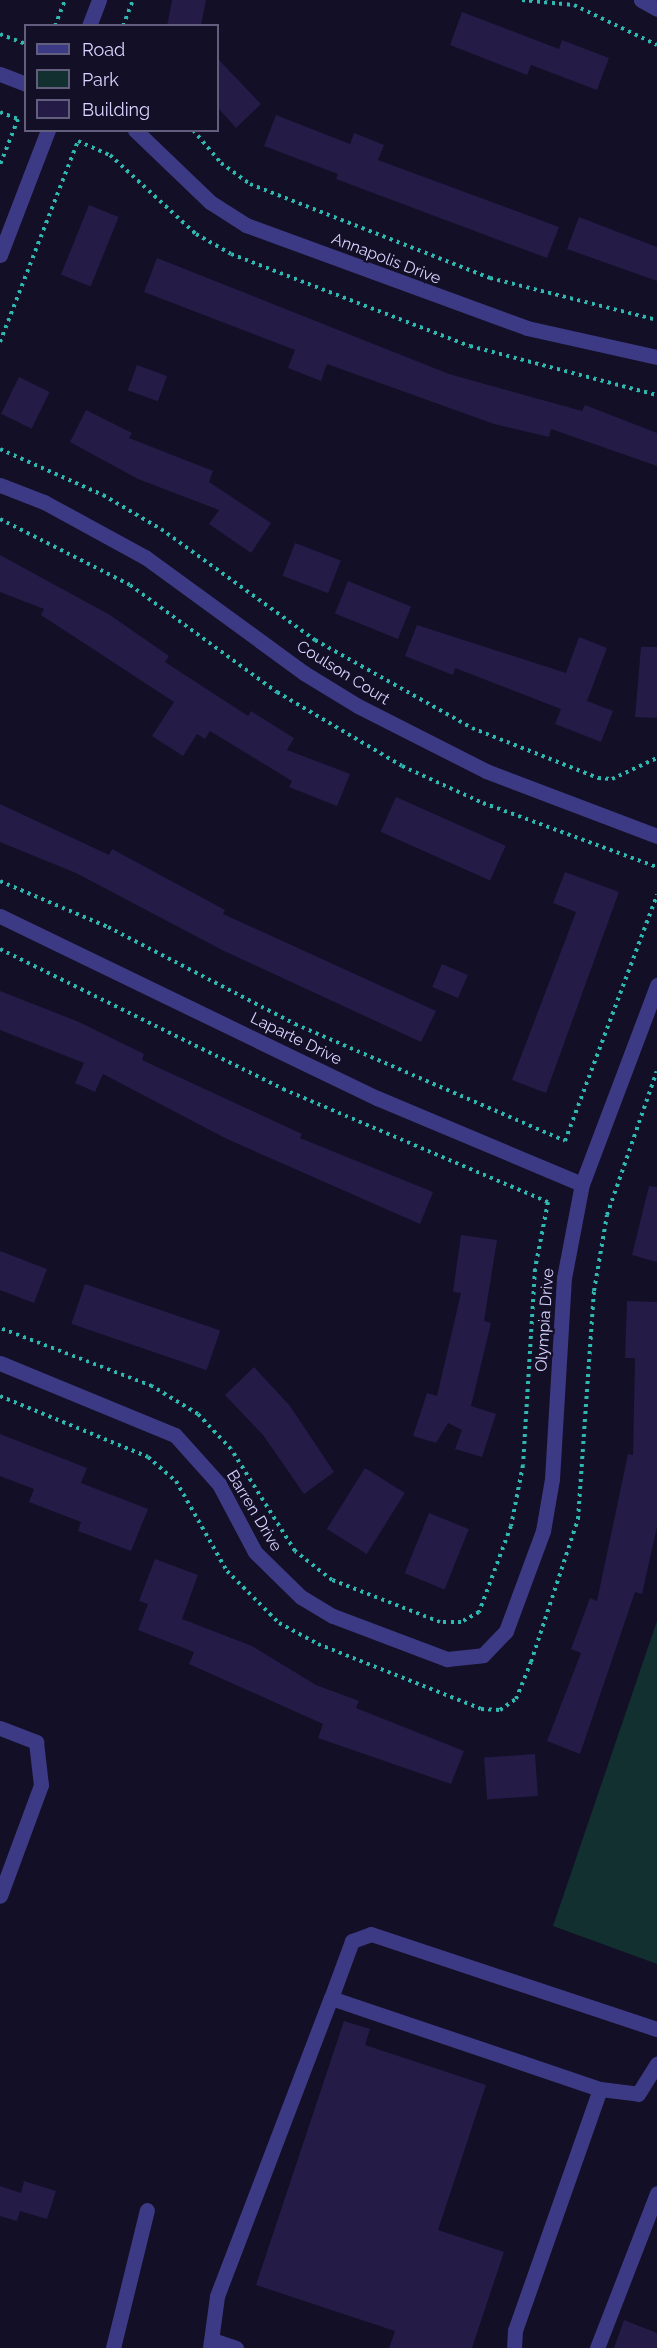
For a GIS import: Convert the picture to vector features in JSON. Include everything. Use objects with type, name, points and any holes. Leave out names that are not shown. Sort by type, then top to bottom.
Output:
[{"type":"street","points":[[90,24],[99,0]]},
{"type":"street","points":[[641,0],[657,9]]},
{"type":"street","points":[[0,74],[24,83]]},
{"type":"street","points":[[0,255],[47,132]]},
{"type":"street","name":"Annapolis Drive","points":[[137,132],[210,202],[246,225],[527,328],[657,357]]},
{"type":"street","name":"Coulson Court","points":[[0,485],[44,502],[145,557],[304,673],[358,706],[486,771],[657,836]]},
{"type":"street","name":"Laparte Drive","points":[[0,916],[357,1088],[582,1184]]},
{"type":"street","name":"Olympia Drive","points":[[483,1655],[506,1631],[543,1531],[552,1479],[564,1278],[582,1184],[657,985]]},
{"type":"street","name":"Barren Drive","points":[[0,1363],[175,1435],[219,1484],[255,1552],[301,1597],[333,1616],[447,1659],[483,1655]]},
{"type":"street","points":[[0,1728],[36,1742],[41,1785],[0,1896]]},
{"type":"street","points":[[236,2348],[212,2344],[217,2296],[352,1941],[371,1934],[657,2029]]},
{"type":"street","points":[[331,1998],[600,2089],[638,2094],[657,2064]]},
{"type":"street","points":[[514,2348],[515,2330],[600,2089]]},
{"type":"street","points":[[597,2348],[657,2193]]},
{"type":"street","points":[[113,2348],[147,2211]]},
{"type":"path","points":[[56,24],[65,0]]},
{"type":"path","points":[[124,24],[133,0]]},
{"type":"path","points":[[522,0],[596,12],[657,45]]},
{"type":"path","points":[[0,34],[24,43]]},
{"type":"path","points":[[0,112],[18,119],[0,165]]},
{"type":"path","points":[[195,132],[221,163],[250,184],[490,278],[657,320]]},
{"type":"path","points":[[0,342],[78,141],[110,155],[196,234],[231,254],[470,346],[657,395]]},
{"type":"path","points":[[0,450],[103,495],[161,529],[315,640],[472,729],[598,778],[612,779],[657,758]]},
{"type":"path","points":[[0,881],[108,927],[326,1038],[565,1141],[657,895]]},
{"type":"path","points":[[0,949],[293,1093],[548,1202],[535,1269],[523,1465],[511,1526],[479,1612],[461,1622],[440,1622],[332,1580],[295,1551],[231,1449],[198,1414],[152,1386],[0,1328]]},
{"type":"path","points":[[0,1396],[148,1457],[176,1481],[227,1571],[279,1623],[329,1649],[481,1709],[500,1710],[516,1699],[531,1662],[578,1519],[594,1291],[608,1215],[657,1071]]},
{"type":"green space","points":[[657,1621],[657,1964],[553,1926]]},
{"type":"building","points":[[172,0],[206,0],[201,24],[167,24]]},
{"type":"building","points":[[462,12],[559,49],[562,40],[609,58],[597,90],[531,65],[527,75],[450,45]]},
{"type":"building","points":[[219,60],[261,104],[236,128],[219,109]]},
{"type":"building","points":[[276,115],[350,144],[354,133],[384,145],[378,160],[559,227],[547,258],[336,179],[338,174],[264,146]]},
{"type":"building","points":[[89,205],[119,217],[91,287],[61,275]]},
{"type":"building","points":[[579,217],[657,247],[657,281],[567,249]]},
{"type":"building","points":[[157,258],[449,374],[582,411],[585,405],[657,433],[657,466],[551,429],[549,437],[494,424],[327,364],[321,381],[288,368],[295,350],[144,292]]},
{"type":"building","points":[[137,365],[167,376],[158,401],[128,390]]},
{"type":"building","points":[[19,377],[50,392],[32,429],[1,414]]},
{"type":"building","points":[[86,410],[132,433],[129,438],[213,471],[209,482],[271,523],[251,553],[209,524],[219,510],[138,479],[70,442]]},
{"type":"building","points":[[295,543],[341,561],[328,593],[282,576]]},
{"type":"building","points":[[0,555],[110,615],[169,656],[165,662],[248,716],[251,711],[294,738],[287,750],[350,774],[337,806],[289,787],[292,781],[210,731],[205,739],[197,734],[183,756],[152,736],[174,702],[41,615],[44,609],[0,592]]},
{"type":"building","points":[[348,581],[411,606],[398,639],[335,613]]},
{"type":"building","points":[[417,625],[566,673],[579,637],[607,648],[587,701],[613,711],[601,742],[555,724],[561,709],[455,668],[453,675],[405,656]]},
{"type":"building","points":[[641,647],[657,647],[657,718],[635,717]]},
{"type":"building","points":[[396,797],[506,846],[490,881],[381,832]]},
{"type":"building","points":[[0,804],[109,855],[112,849],[225,910],[223,914],[436,1011],[421,1042],[224,951],[76,873],[0,842]]},
{"type":"building","points":[[565,872],[619,892],[546,1093],[512,1080],[576,912],[553,903]]},
{"type":"building","points":[[442,964],[468,975],[458,998],[432,987]]},
{"type":"building","points":[[0,991],[79,1022],[144,1054],[142,1060],[302,1134],[300,1138],[433,1192],[420,1224],[227,1139],[103,1074],[95,1092],[75,1083],[84,1063],[0,1030]]},
{"type":"building","points":[[649,1186],[657,1187],[657,1262],[632,1255]]},
{"type":"building","points":[[461,1235],[497,1240],[484,1321],[491,1323],[471,1406],[496,1414],[482,1457],[455,1449],[462,1430],[448,1423],[436,1443],[413,1436],[427,1393],[437,1396],[461,1293],[453,1292]]},
{"type":"building","points":[[0,1251],[47,1269],[34,1303],[0,1290]]},
{"type":"building","points":[[85,1284],[220,1331],[207,1370],[71,1324]]},
{"type":"building","points":[[627,1301],[657,1302],[657,1527],[642,1594],[635,1592],[580,1754],[547,1741],[581,1653],[571,1649],[590,1598],[597,1601],[628,1454],[633,1455],[635,1358],[625,1358]]},
{"type":"building","points":[[254,1367],[290,1406],[334,1472],[304,1494],[263,1435],[225,1395]]},
{"type":"building","points":[[0,1434],[87,1468],[81,1483],[148,1509],[131,1551],[78,1531],[81,1522],[29,1502],[34,1489],[0,1476]]},
{"type":"building","points":[[365,1468],[405,1493],[367,1554],[327,1529]]},
{"type":"building","points":[[429,1513],[469,1529],[445,1589],[405,1573]]},
{"type":"building","points":[[155,1559],[198,1575],[182,1619],[252,1646],[316,1685],[359,1701],[356,1708],[464,1751],[451,1784],[318,1738],[323,1724],[189,1664],[194,1652],[138,1630],[148,1604],[139,1601]]},
{"type":"building","points":[[535,1754],[538,1796],[487,1799],[484,1758]]},
{"type":"building","points":[[344,2021],[370,2029],[365,2045],[486,2085],[438,2230],[504,2252],[472,2348],[389,2348],[395,2331],[256,2285]]},
{"type":"building","points":[[24,2181],[56,2191],[47,2219],[20,2211],[17,2221],[0,2216],[0,2186],[21,2193]]},
{"type":"building","points":[[624,2320],[657,2333],[657,2348],[614,2348]]}]
